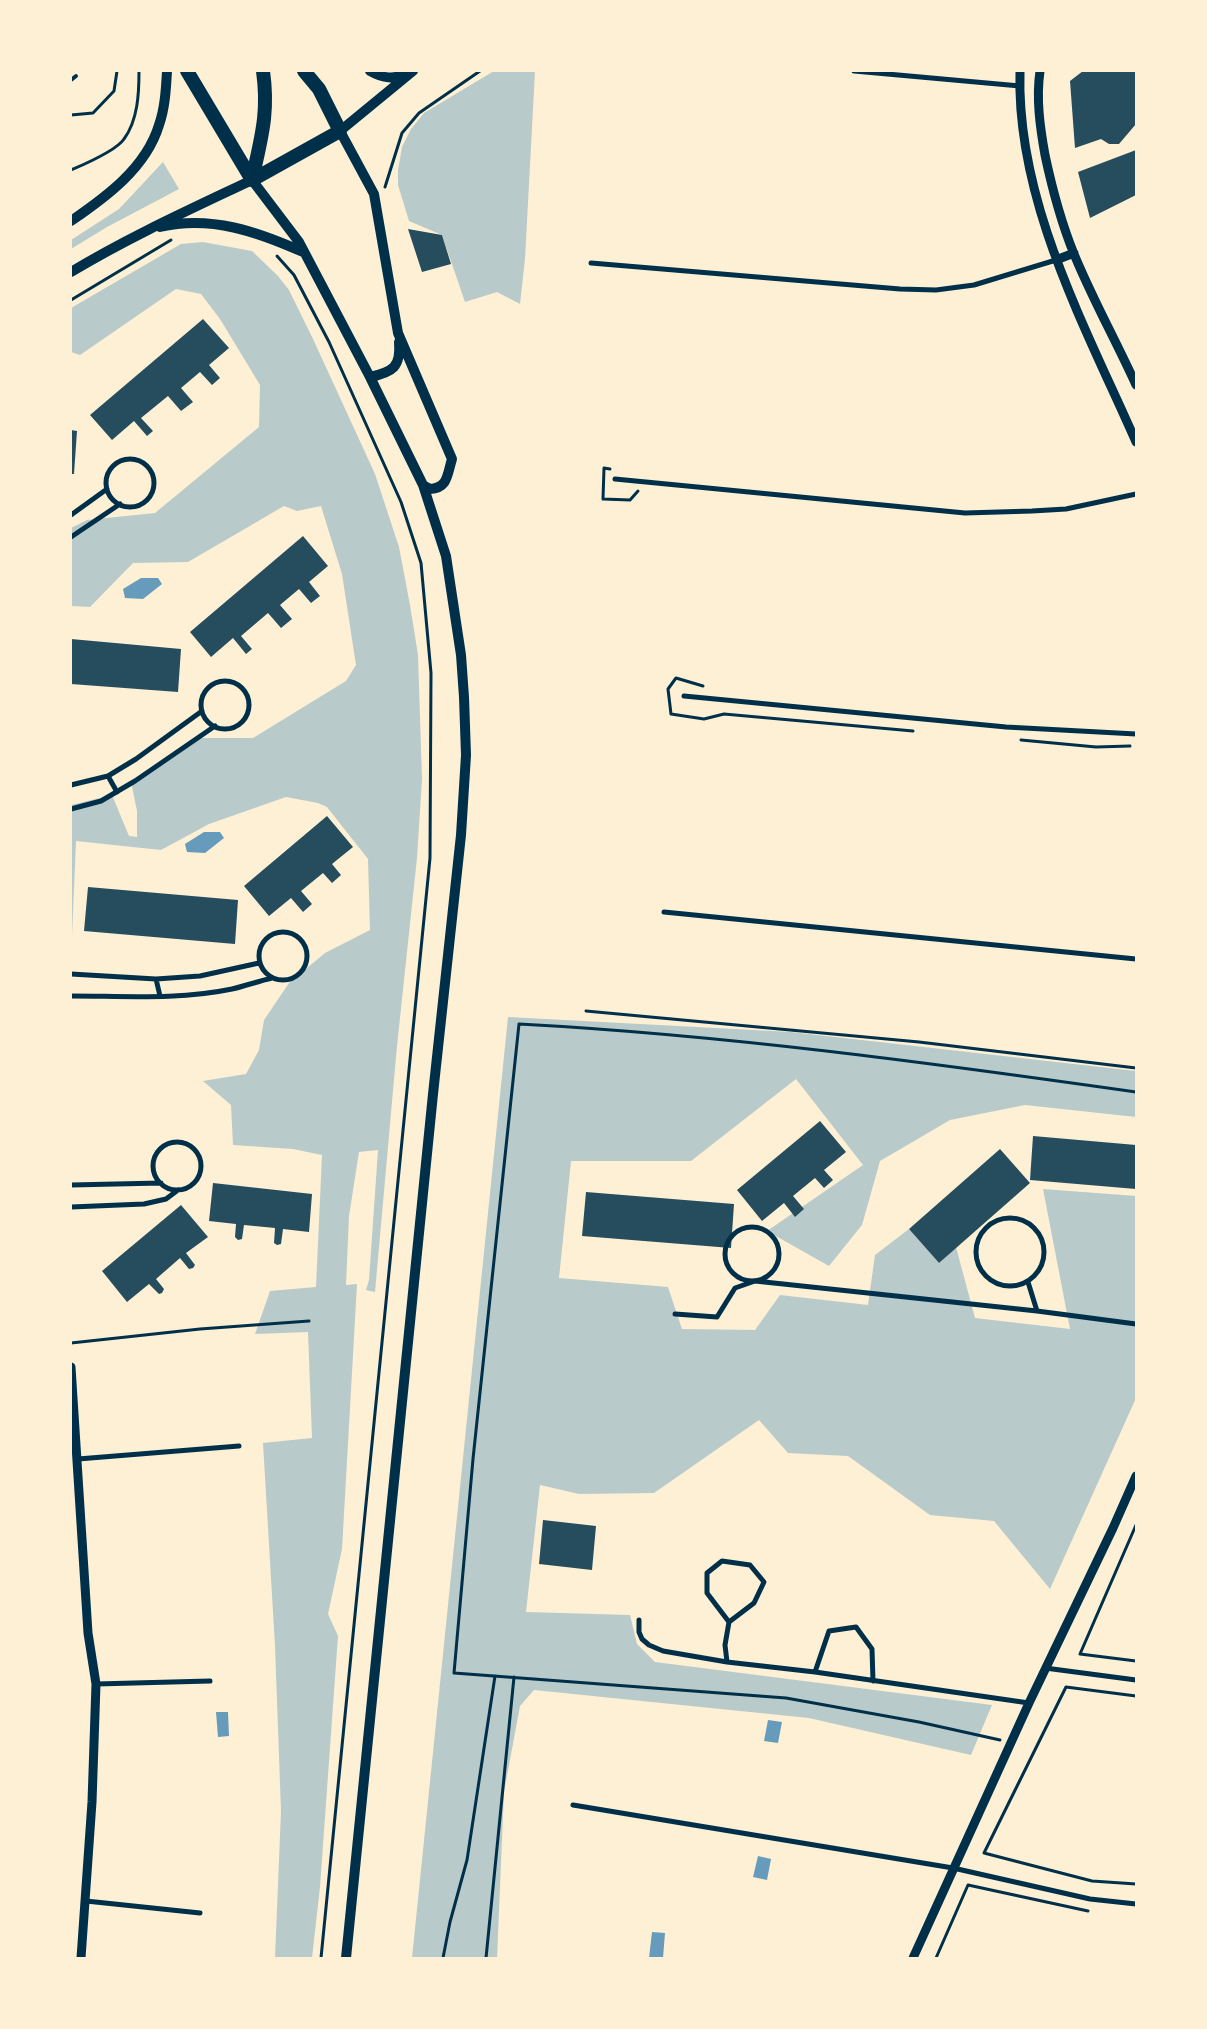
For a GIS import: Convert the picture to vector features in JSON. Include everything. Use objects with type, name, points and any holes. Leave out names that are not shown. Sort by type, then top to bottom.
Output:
[{"type":"highway","points":[[187,71],[252,180]]},
{"type":"highway","points":[[252,180],[265,122],[266,96],[263,71]]},
{"type":"highway","points":[[252,180],[340,131],[319,89],[304,71]]},
{"type":"main road","points":[[71,221],[106,197],[126,177],[149,149],[159,126],[164,105],[167,71]]},
{"type":"main road","points":[[370,71],[381,77],[388,78],[413,71]]},
{"type":"main road","points":[[370,377],[386,374],[398,363],[400,353],[398,333],[374,194],[340,131],[413,71]]},
{"type":"main road","points":[[71,272],[142,232],[252,180],[299,242],[370,377],[423,484],[446,556],[461,655],[466,755],[461,835],[346,1958]]},
{"type":"main road","points":[[142,232],[181,223],[228,226],[266,236],[304,252]]},
{"type":"main road","points":[[398,333],[452,459],[444,484],[439,489],[430,489],[423,484]]},
{"type":"street","points":[[854,71],[1020,86]]},
{"type":"street","points":[[1020,71],[1027,158],[1056,260],[1136,442]]},
{"type":"street","points":[[1040,71],[1037,87],[1040,128],[1050,178],[1074,254],[1136,385]]},
{"type":"street","points":[[591,263],[900,289],[936,290],[974,285],[1074,254]]},
{"type":"street","points":[[134,459],[148,467],[154,481],[150,496],[138,505],[120,504],[110,496],[107,489],[108,473],[119,462],[134,459]]},
{"type":"street","points":[[615,479],[965,513],[1066,508],[1136,494]]},
{"type":"street","points":[[71,515],[107,489]]},
{"type":"street","points":[[71,537],[120,504]]},
{"type":"street","points":[[230,681],[243,689],[249,703],[246,718],[234,727],[215,726],[206,718],[202,711],[203,695],[214,684],[230,681]]},
{"type":"street","points":[[684,696],[1006,727],[1136,734]]},
{"type":"street","points":[[71,784],[108,776],[136,759],[202,711]]},
{"type":"street","points":[[71,809],[101,801],[117,792],[215,726]]},
{"type":"street","points":[[108,776],[117,792]]},
{"type":"street","points":[[664,912],[1136,959]]},
{"type":"street","points":[[71,996],[160,996],[231,989],[272,978],[291,979],[303,969],[306,955],[300,940],[287,933],[271,936],[260,947],[259,963],[263,970],[272,978]]},
{"type":"street","points":[[71,974],[156,979],[200,976],[259,963]]},
{"type":"street","points":[[156,979],[160,996]]},
{"type":"street","points":[[71,1207],[144,1204],[166,1199],[178,1190],[192,1184],[201,1172],[199,1156],[189,1145],[174,1142],[166,1145],[155,1157],[154,1172],[166,1188],[178,1190]]},
{"type":"street","points":[[71,1185],[161,1183]]},
{"type":"street","points":[[1012,1217],[1033,1225],[1040,1234],[1044,1244],[1045,1255],[1042,1266],[1028,1282],[1016,1286],[1004,1286],[993,1282],[984,1274],[978,1264],[976,1252],[978,1240],[991,1223],[1012,1217]]},
{"type":"street","points":[[675,1314],[717,1317],[736,1288],[755,1281],[763,1278],[776,1267],[779,1250],[776,1241],[771,1234],[755,1227],[737,1231],[731,1237],[725,1254],[730,1270],[737,1276],[755,1281],[1037,1311],[1136,1324]]},
{"type":"street","points":[[1028,1282],[1037,1311]]},
{"type":"street","points":[[71,1366],[88,1633],[96,1684],[86,1901],[81,1958]]},
{"type":"street","points":[[78,1459],[239,1446]]},
{"type":"street","points":[[913,1958],[1045,1668],[1136,1476]]},
{"type":"street","points":[[727,1662],[725,1645],[730,1622],[754,1603],[764,1582],[750,1565],[722,1561],[706,1573],[707,1593],[730,1622]]},
{"type":"street","points":[[638,1620],[639,1632],[649,1645],[663,1651],[727,1662],[815,1672],[1029,1703]]},
{"type":"street","points":[[815,1672],[829,1631],[856,1628],[872,1649],[873,1681]]},
{"type":"street","points":[[1045,1668],[1136,1680]]},
{"type":"street","points":[[96,1684],[210,1681]]},
{"type":"street","points":[[572,1805],[953,1868],[1090,1899],[1136,1904]]},
{"type":"street","points":[[86,1901],[200,1913]]},
{"type":"lane","points":[[71,80],[76,76]]},
{"type":"path","points":[[71,115],[93,113],[114,91],[117,71]]},
{"type":"path","points":[[71,170],[92,162],[124,140],[132,124],[138,100],[139,71]]},
{"type":"path","points":[[384,190],[402,133],[419,113],[480,71]]},
{"type":"path","points":[[71,300],[169,240],[177,238]]},
{"type":"path","points":[[276,254],[294,275],[329,342],[401,502],[421,564],[431,673],[430,858],[321,1958]]},
{"type":"path","points":[[586,1012],[910,1041],[1136,1068]]},
{"type":"path","points":[[1011,1743],[919,1722],[786,1698],[454,1673],[473,1459],[519,1024],[603,1029],[824,1050],[1136,1092]]},
{"type":"path","points":[[71,1343],[200,1328],[309,1321]]},
{"type":"path","points":[[1136,1525],[1080,1654],[1136,1661]]},
{"type":"path","points":[[443,1958],[450,1922],[467,1860],[494,1676]]},
{"type":"path","points":[[486,1958],[514,1677]]},
{"type":"path","points":[[1136,1696],[1066,1687],[984,1853],[1092,1881],[1136,1884]]},
{"type":"path","points":[[936,1958],[968,1885]]},
{"type":"shaded area","points":[[494,71],[535,71],[525,259],[520,304],[497,292],[465,302],[442,235],[409,221],[398,185],[398,170],[402,147],[411,129],[424,113]]},
{"type":"shaded area","points":[[163,162],[179,189],[107,227],[71,249],[71,240],[119,209]]},
{"type":"shaded area","points":[[203,242],[252,251],[278,276],[289,290],[375,474],[399,547],[418,655],[422,779],[417,858],[397,1046],[375,1292],[366,1290],[369,1280],[378,1150],[359,1152],[349,1216],[346,1285],[357,1284],[342,1549],[328,1614],[338,1636],[320,1887],[312,1958],[275,1958],[281,1811],[275,1646],[263,1443],[312,1438],[308,1332],[255,1334],[270,1291],[316,1287],[322,1155],[293,1149],[233,1145],[231,1105],[203,1081],[246,1074],[259,1050],[264,1020],[289,983],[325,953],[370,930],[368,859],[327,807],[318,803],[286,797],[209,824],[161,850],[76,841],[71,959],[71,805],[112,795],[129,836],[137,837],[137,811],[131,782],[201,738],[253,738],[346,681],[356,665],[342,574],[321,506],[297,511],[284,506],[188,562],[133,563],[90,607],[71,606],[71,528],[87,520],[155,513],[259,427],[260,385],[220,319],[201,294],[176,289],[80,355],[71,352],[71,308],[181,244]]},
{"type":"shaded area","points":[[508,1017],[791,1032],[1136,1071],[1136,1117],[1025,1105],[950,1120],[880,1161],[862,1225],[829,1266],[767,1231],[863,1165],[796,1079],[691,1161],[571,1161],[559,1278],[668,1287],[682,1329],[755,1330],[780,1295],[868,1305],[875,1255],[909,1229],[939,1263],[956,1247],[975,1318],[1070,1329],[1043,1189],[1136,1196],[1136,1398],[1050,1589],[994,1521],[930,1515],[848,1456],[788,1453],[759,1420],[654,1493],[579,1494],[540,1485],[526,1612],[630,1615],[637,1644],[655,1662],[992,1705],[971,1755],[809,1718],[534,1690],[520,1706],[504,1792],[497,1958],[412,1958]]},
{"type":"water","points":[[141,578],[158,578],[162,584],[143,599],[125,598],[123,589]]},
{"type":"water","points":[[204,832],[220,832],[224,838],[205,853],[187,852],[185,844]]},
{"type":"water","points":[[216,1712],[228,1712],[229,1736],[218,1737]]},
{"type":"water","points":[[768,1720],[782,1722],[778,1743],[764,1741]]},
{"type":"water","points":[[758,1856],[771,1859],[767,1880],[753,1877]]},
{"type":"water","points":[[652,1932],[665,1933],[663,1958],[649,1958]]},
{"type":"building","points":[[1083,71],[1136,71],[1136,124],[1119,144],[1109,144],[1101,139],[1075,148],[1070,81]]},
{"type":"building","points":[[1136,150],[1136,195],[1090,218],[1078,172]]},
{"type":"building","points":[[408,229],[442,235],[451,264],[422,272]]},
{"type":"building","points":[[203,319],[229,348],[209,365],[220,378],[212,385],[200,372],[181,388],[193,402],[181,411],[168,396],[141,418],[153,431],[147,436],[134,421],[112,440],[90,415]]},
{"type":"building","points":[[71,430],[77,431],[74,474],[71,474]]},
{"type":"building","points":[[303,536],[328,566],[309,582],[320,596],[311,603],[299,589],[280,605],[292,619],[281,628],[268,613],[241,636],[252,649],[246,654],[233,638],[211,657],[190,632]]},
{"type":"building","points":[[71,639],[181,649],[178,692],[71,684]]},
{"type":"building","points":[[327,816],[353,847],[332,864],[341,875],[332,883],[323,873],[301,891],[312,904],[303,912],[291,898],[269,916],[244,886]]},
{"type":"building","points":[[88,887],[238,900],[235,944],[84,931]]},
{"type":"building","points":[[820,1121],[846,1152],[824,1170],[833,1180],[824,1188],[815,1178],[793,1196],[804,1209],[795,1217],[784,1203],[762,1221],[737,1190]]},
{"type":"building","points":[[1033,1136],[1136,1145],[1136,1189],[1030,1180]]},
{"type":"building","points":[[1000,1149],[1030,1183],[939,1263],[909,1229]]},
{"type":"building","points":[[213,1183],[312,1194],[309,1232],[283,1229],[281,1244],[277,1245],[274,1243],[275,1228],[244,1225],[242,1239],[238,1240],[235,1237],[236,1224],[209,1221]]},
{"type":"building","points":[[586,1192],[734,1204],[731,1248],[582,1236]]},
{"type":"building","points":[[181,1205],[208,1237],[186,1253],[195,1265],[189,1269],[180,1258],[156,1279],[164,1289],[162,1293],[159,1294],[149,1284],[127,1302],[102,1271]]},
{"type":"building","points":[[543,1520],[596,1526],[592,1570],[539,1564]]}]
